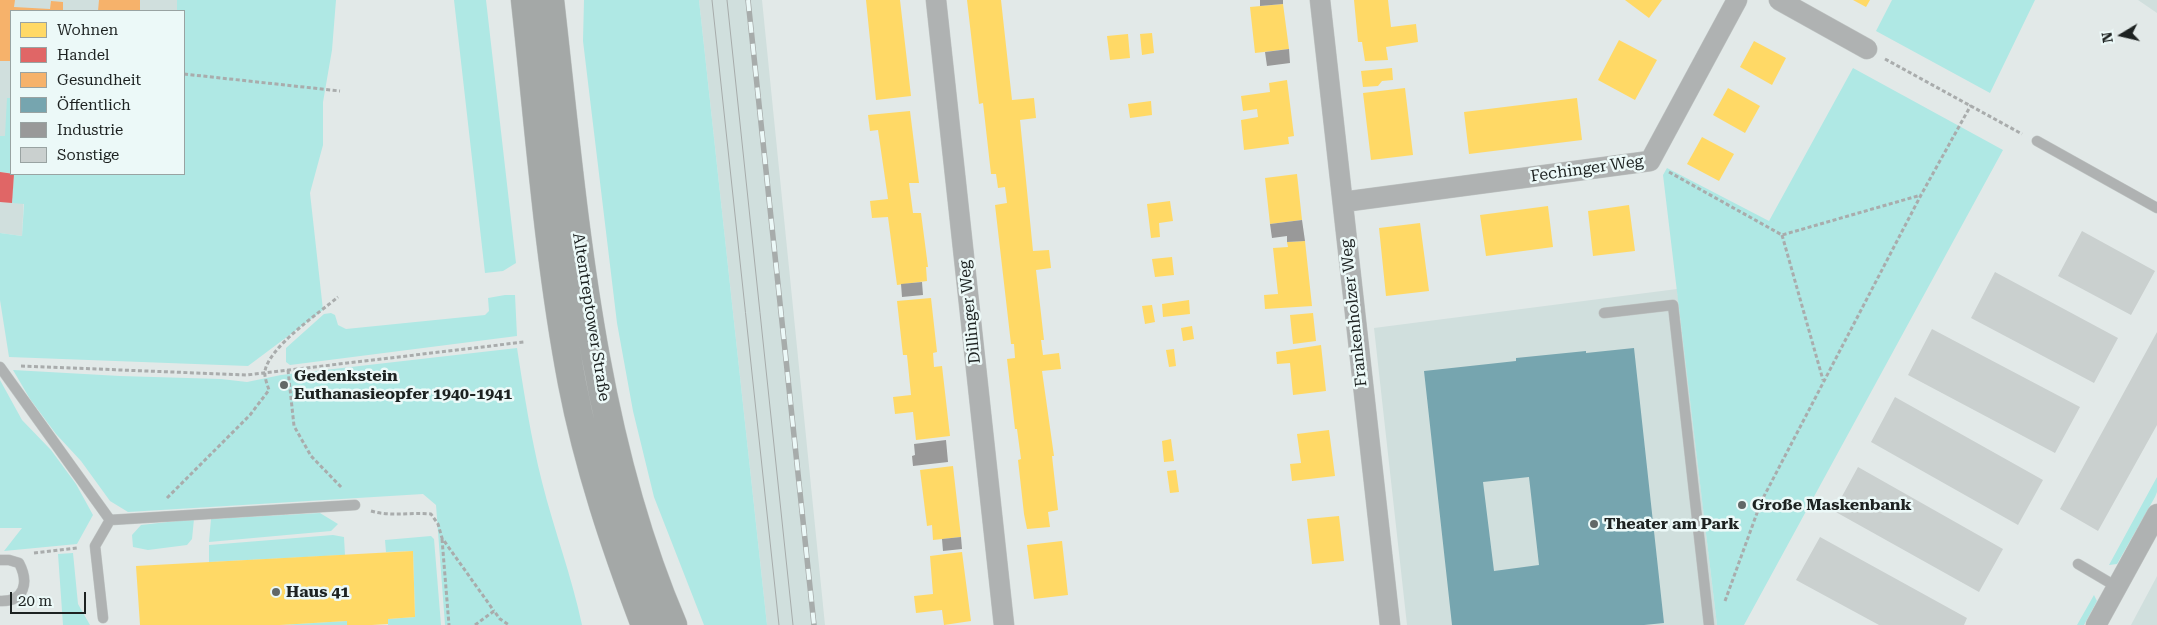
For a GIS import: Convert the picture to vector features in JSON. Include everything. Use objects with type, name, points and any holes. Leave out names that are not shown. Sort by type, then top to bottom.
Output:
[{"type":"main road","name":"Altentreptower Straße","points":[[525,0],[555,274],[572,383],[590,458],[615,546],[645,625]]},
{"type":"main road","name":"Altentreptower Straße","points":[[550,0],[580,257],[602,391],[615,447],[641,538],[673,625]]},
{"type":"street","name":"Dillinger Weg","points":[[936,0],[1004,625]]},
{"type":"street","name":"Frankenholzer Weg","points":[[1320,0],[1390,625]]},
{"type":"street","name":"Fechinger Weg","points":[[1343,202],[1650,162],[1737,0]]},
{"type":"street","points":[[1779,0],[1867,49]]},
{"type":"street","points":[[2096,625],[2157,514]]},
{"type":"lane","points":[[2037,142],[2157,208]]},
{"type":"lane","points":[[1604,313],[1673,305],[1709,625]]},
{"type":"lane","points":[[0,367],[110,520]]},
{"type":"lane","points":[[110,520],[355,505]]},
{"type":"lane","points":[[103,618],[94,546],[110,520]]},
{"type":"lane","points":[[0,560],[18,563],[23,571],[24,584],[20,596],[11,601],[0,601]]},
{"type":"lane","points":[[2078,564],[2117,586]]},
{"type":"path","points":[[1867,49],[2037,142]]},
{"type":"path","points":[[185,74],[340,91]]},
{"type":"path","points":[[1722,610],[1762,502],[1823,381],[1971,105]]},
{"type":"path","points":[[1650,162],[1782,235],[1922,195]]},
{"type":"path","points":[[1782,235],[1823,381]]},
{"type":"path","points":[[149,518],[255,410],[269,390],[265,372],[268,361],[278,347],[338,297]]},
{"type":"path","points":[[19,366],[247,375],[524,342]]},
{"type":"path","points":[[288,370],[294,426],[311,456],[352,498],[355,505],[386,515],[431,514],[438,524],[442,538],[449,625]]},
{"type":"path","points":[[442,538],[500,619],[509,625]]},
{"type":"path","points":[[18,563],[37,552],[94,546]]},
{"type":"path","points":[[475,625],[494,611]]},
{"type":"shaded area","points":[[0,0],[177,0],[177,10],[10,10],[10,175],[25,175],[22,236],[0,233]]},
{"type":"shaded area","points":[[177,0],[336,0],[332,50],[323,102],[323,145],[310,193],[323,310],[248,366],[9,357],[0,300],[0,233],[22,236],[24,204],[12,203],[14,175],[185,175],[185,10],[177,10]]},
{"type":"shaded area","points":[[454,0],[486,0],[516,263],[503,271],[485,273]]},
{"type":"shaded area","points":[[584,0],[699,0],[767,625],[704,625],[654,497],[633,411],[617,323],[583,41]]},
{"type":"shaded area","points":[[699,0],[762,0],[825,625],[767,625]]},
{"type":"shaded area","points":[[1892,0],[2035,0],[1990,93],[1876,31]]},
{"type":"shaded area","points":[[2138,0],[2157,0],[2157,13]]},
{"type":"shaded area","points":[[1853,68],[2003,150],[1744,625],[1717,625],[1663,175],[1667,168],[1769,221]]},
{"type":"shaded area","points":[[7,98],[10,98],[10,173],[0,172],[0,136],[5,136]]},
{"type":"shaded area","points":[[1677,289],[1717,625],[1407,625],[1374,328]]},
{"type":"shaded area","points":[[515,295],[517,336],[290,365],[286,362],[286,348],[324,314],[331,313],[335,315],[338,325],[346,329],[485,315],[489,311],[488,298]]},
{"type":"shaded area","points":[[517,348],[538,465],[582,625],[445,625],[436,505],[423,494],[128,512],[110,501],[81,461],[56,434],[30,399],[13,370],[221,379],[247,382],[281,375]]},
{"type":"shaded area","points":[[0,380],[22,420],[51,450],[76,484],[93,515],[77,544],[4,551],[22,528],[0,528]]},
{"type":"shaded area","points":[[2157,477],[2155,497],[2117,564],[2109,565]]},
{"type":"shaded area","points":[[320,513],[338,524],[331,531],[209,542],[211,519]]},
{"type":"shaded area","points":[[194,519],[192,539],[187,545],[148,550],[133,547],[132,535],[141,525]]},
{"type":"shaded area","points":[[333,535],[344,537],[345,555],[209,562],[209,545]]},
{"type":"shaded area","points":[[431,536],[434,539],[441,625],[388,625],[388,619],[415,617],[413,551],[386,552],[385,540]]},
{"type":"shaded area","points":[[73,553],[78,604],[90,625],[63,625],[58,554]]},
{"type":"shaded area","points":[[2157,576],[2157,625],[2131,625],[2155,580]]},
{"type":"shaded area","points":[[2094,595],[2097,601],[2084,625],[2077,625]]},
{"type":"shaded area","points":[[347,621],[347,625],[280,625]]},
{"type":"building: Wohnen","points":[[866,0],[900,0],[911,96],[876,100]]},
{"type":"building: Wohnen","points":[[967,0],[1001,0],[1012,100],[1034,98],[1036,118],[1020,120],[1033,251],[1049,250],[1051,268],[1036,270],[1044,340],[1041,340],[1043,355],[1059,353],[1061,369],[1042,371],[1054,456],[1052,456],[1058,510],[1048,512],[1050,527],[1027,529],[1024,514],[1018,460],[1021,459],[1017,429],[1015,429],[1007,359],[1015,358],[1014,344],[1011,344],[995,205],[1007,203],[1005,187],[998,188],[996,174],[991,174],[983,103],[979,104]]},
{"type":"building: Wohnen","points":[[1354,0],[1388,0],[1391,27],[1416,24],[1418,42],[1386,47],[1388,60],[1365,61],[1362,42],[1358,42]]},
{"type":"building: Wohnen","points":[[1625,0],[1662,0],[1649,18]]},
{"type":"building: Wohnen","points":[[1853,0],[1870,0],[1866,7]]},
{"type":"building: Wohnen","points":[[1283,4],[1289,49],[1255,53],[1250,7]]},
{"type":"building: Wohnen","points":[[1152,33],[1154,53],[1142,55],[1140,34]]},
{"type":"building: Wohnen","points":[[1128,34],[1130,58],[1110,60],[1107,36]]},
{"type":"building: Wohnen","points":[[1619,40],[1657,60],[1635,100],[1598,80]]},
{"type":"building: Wohnen","points":[[1754,41],[1786,58],[1772,85],[1740,67]]},
{"type":"building: Wohnen","points":[[1392,68],[1393,80],[1382,81],[1378,86],[1363,87],[1361,71]]},
{"type":"building: Wohnen","points":[[1287,80],[1294,136],[1288,137],[1289,144],[1244,150],[1241,120],[1258,117],[1257,109],[1243,111],[1241,96],[1270,92],[1269,83]]},
{"type":"building: Wohnen","points":[[1405,88],[1413,155],[1371,160],[1363,93]]},
{"type":"building: Wohnen","points":[[1728,88],[1760,106],[1745,133],[1713,115]]},
{"type":"building: Wohnen","points":[[1577,98],[1582,140],[1469,154],[1464,112]]},
{"type":"building: Wohnen","points":[[1151,101],[1152,115],[1130,118],[1128,104]]},
{"type":"building: Wohnen","points":[[910,111],[919,183],[909,183],[913,213],[921,213],[928,267],[926,267],[927,281],[897,285],[888,217],[872,218],[870,201],[888,199],[878,130],[870,131],[868,115]]},
{"type":"building: Wohnen","points":[[1702,137],[1734,154],[1719,181],[1687,164]]},
{"type":"building: Wohnen","points":[[1297,174],[1302,220],[1270,224],[1265,178]]},
{"type":"building: Wohnen","points":[[1170,201],[1173,221],[1159,223],[1160,237],[1151,238],[1147,204]]},
{"type":"building: Wohnen","points":[[1629,205],[1635,251],[1593,256],[1588,211]]},
{"type":"building: Wohnen","points":[[1548,206],[1553,247],[1486,256],[1480,215]]},
{"type":"building: Wohnen","points":[[1420,223],[1429,291],[1386,296],[1379,228]]},
{"type":"building: Wohnen","points":[[1305,241],[1312,306],[1265,309],[1264,295],[1278,294],[1273,248],[1288,247],[1287,242]]},
{"type":"building: Wohnen","points":[[1172,257],[1174,275],[1155,277],[1152,259]]},
{"type":"building: Wohnen","points":[[931,298],[937,352],[933,353],[934,367],[942,366],[950,436],[916,440],[913,412],[895,414],[893,397],[911,395],[907,355],[903,355],[897,301]]},
{"type":"building: Wohnen","points":[[1189,300],[1190,314],[1163,317],[1162,304]]},
{"type":"building: Wohnen","points":[[1152,305],[1155,322],[1145,324],[1142,306]]},
{"type":"building: Wohnen","points":[[1313,313],[1316,341],[1293,344],[1290,315]]},
{"type":"building: Wohnen","points":[[1192,326],[1194,339],[1183,341],[1181,328]]},
{"type":"building: Wohnen","points":[[1321,345],[1326,391],[1293,395],[1290,363],[1277,364],[1276,352]]},
{"type":"building: Wohnen","points":[[1174,349],[1176,366],[1169,367],[1166,350]]},
{"type":"building: Wohnen","points":[[1329,430],[1335,476],[1292,481],[1290,464],[1301,463],[1297,434]]},
{"type":"building: Wohnen","points":[[1171,439],[1174,461],[1164,462],[1162,441]]},
{"type":"building: Wohnen","points":[[953,466],[961,537],[933,540],[932,525],[927,526],[920,470]]},
{"type":"building: Wohnen","points":[[1176,470],[1179,492],[1170,493],[1167,471]]},
{"type":"building: Wohnen","points":[[1339,516],[1344,561],[1312,564],[1307,519]]},
{"type":"building: Wohnen","points":[[1062,541],[1068,595],[1034,599],[1027,545]]},
{"type":"building: Wohnen","name":"Haus 41","points":[[413,551],[415,617],[388,619],[388,624],[372,625],[347,625],[347,621],[280,625],[140,625],[136,566]]},
{"type":"building: Wohnen","points":[[962,552],[971,621],[944,625],[942,610],[916,613],[914,596],[933,594],[930,556]]},
{"type":"building: Handel","points":[[0,172],[14,175],[12,203],[0,202]]},
{"type":"building: Gesundheit","points":[[0,0],[15,0],[14,7],[50,9],[51,1],[63,2],[63,10],[10,10],[10,61],[0,61]]},
{"type":"building: Gesundheit","points":[[99,0],[140,0],[140,10],[98,10]]},
{"type":"building: Öffentlich","name":"Theater am Park","points":[[1634,348],[1664,623],[1644,625],[1452,625],[1424,371],[1516,361],[1516,358],[1586,351],[1586,353]],"holes":[[[1529,477],[1539,565],[1494,571],[1483,482]]]},
{"type":"building: Industrie","points":[[1260,0],[1283,0],[1283,4],[1260,6]]},
{"type":"building: Industrie","points":[[1289,49],[1290,63],[1267,66],[1265,52]]},
{"type":"building: Industrie","points":[[1302,220],[1305,241],[1287,242],[1287,236],[1272,238],[1270,224]]},
{"type":"building: Industrie","points":[[922,282],[923,295],[902,297],[901,284]]},
{"type":"building: Industrie","points":[[946,440],[948,462],[913,466],[914,444]]},
{"type":"building: Industrie","points":[[961,537],[962,549],[943,551],[942,539]]},
{"type":"building: Sonstige","points":[[2082,231],[2155,271],[2131,315],[2058,276]]},
{"type":"building: Sonstige","points":[[1995,272],[2118,338],[2094,383],[1971,318]]},
{"type":"building: Sonstige","points":[[1932,329],[2080,407],[2055,453],[1908,375]]},
{"type":"building: Sonstige","points":[[2157,332],[2157,425],[2098,531],[2060,509]]},
{"type":"building: Sonstige","points":[[1895,397],[2043,480],[2018,525],[1871,442]]},
{"type":"building: Sonstige","points":[[1858,467],[2003,549],[1979,592],[1834,511]]},
{"type":"building: Sonstige","points":[[1820,537],[1967,618],[1964,625],[1879,625],[1796,580]]},
{"type":"tram line","points":[[712,0],[779,625]]},
{"type":"tram line","points":[[727,0],[793,625]]},
{"type":"railway","points":[[748,0],[814,625]]},
{"type":"place","name":"Gedenkstein Euthanasieopfer 1940-1941","points":[[284,385]]},
{"type":"place","name":"Große Maskenbank","points":[[1742,505]]},
{"type":"place","name":"Theater am Park","points":[[1594,524]]},
{"type":"place","name":"Haus 41","points":[[276,592]]}]
